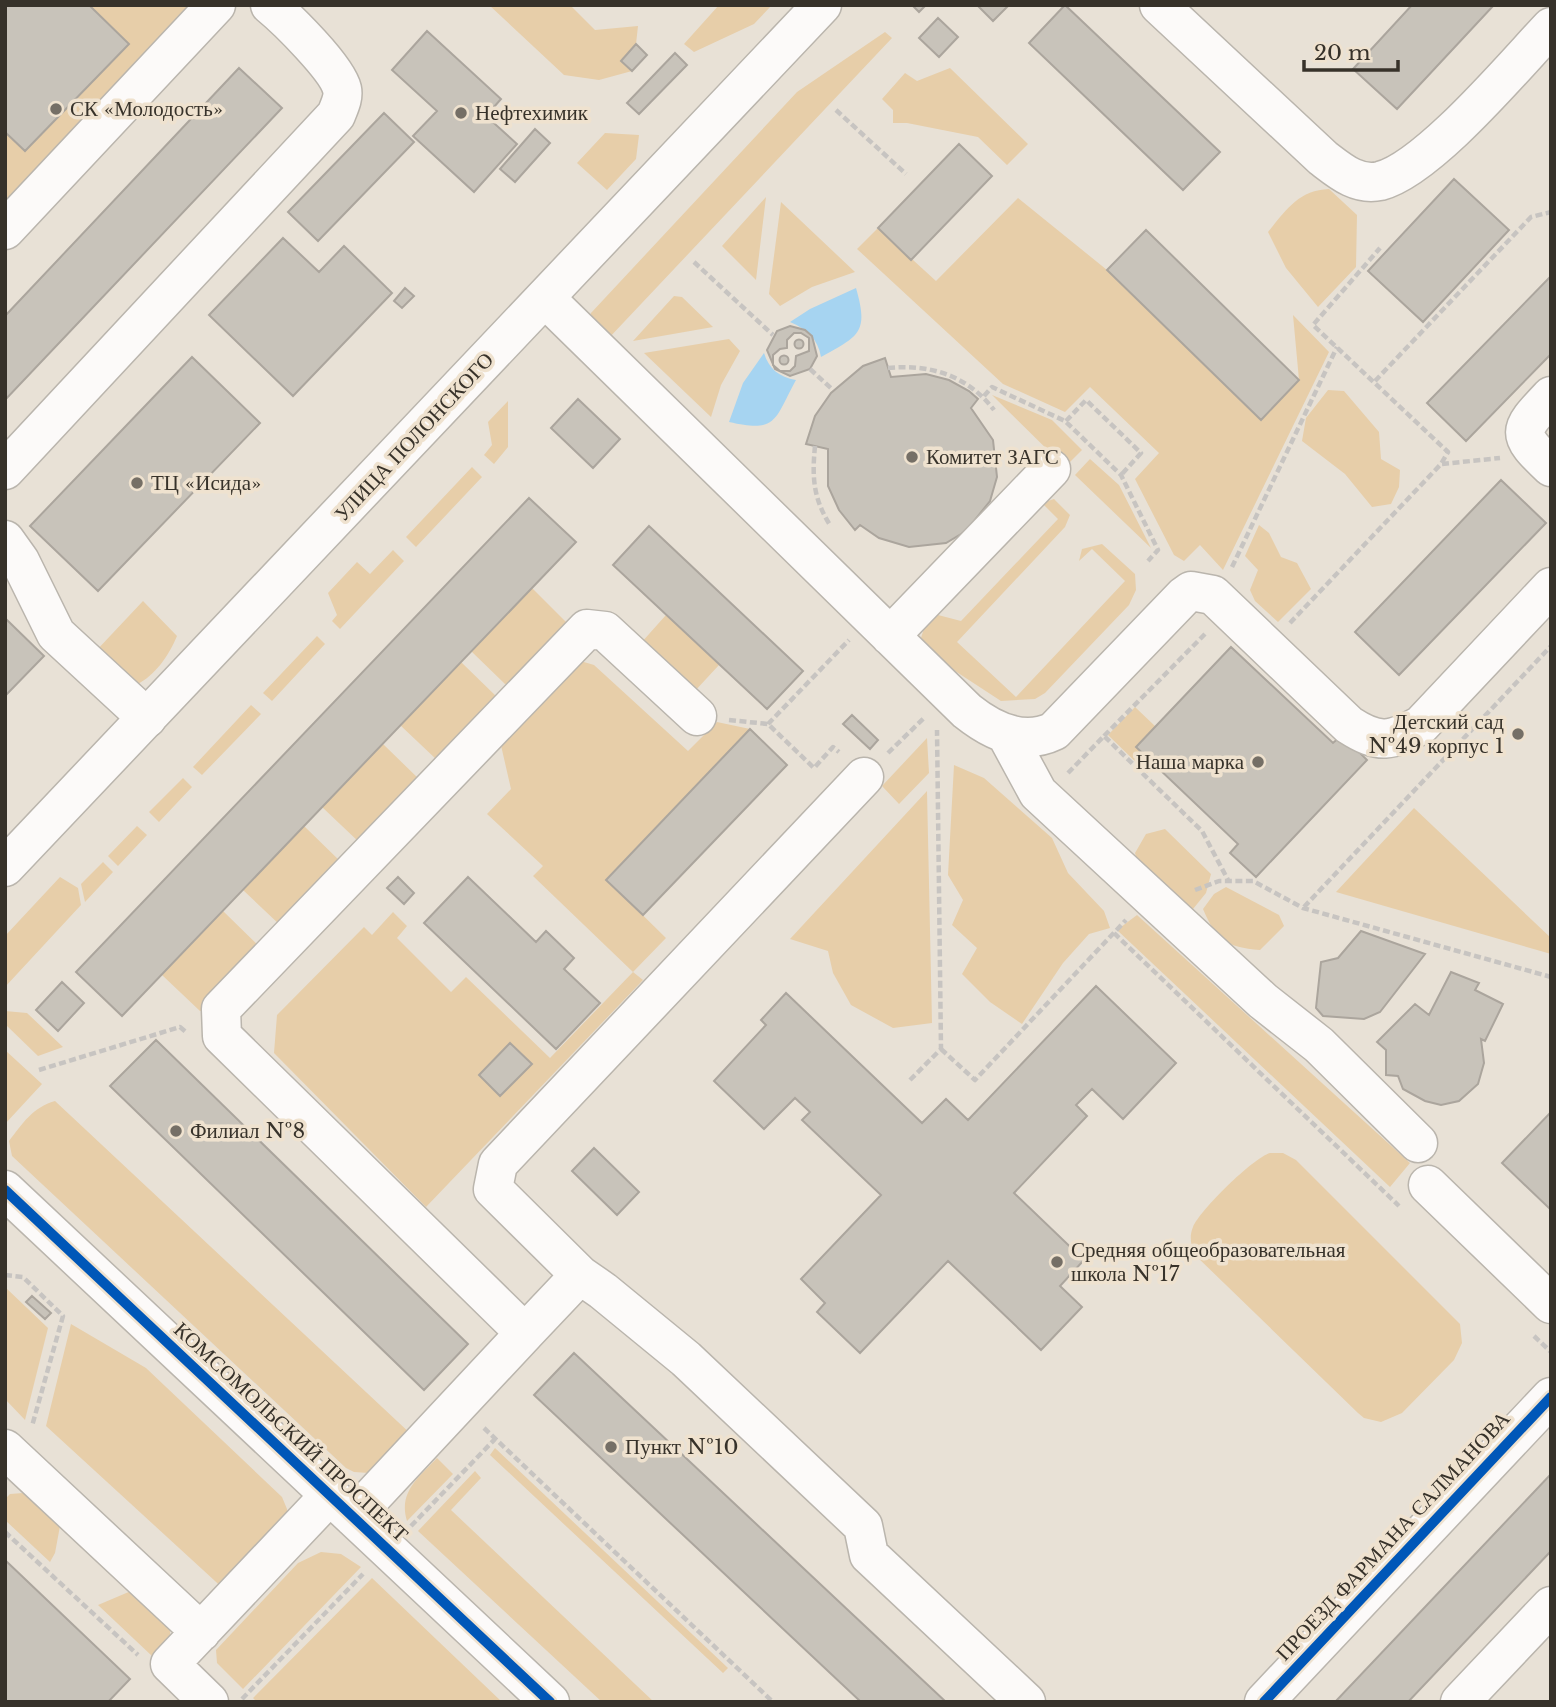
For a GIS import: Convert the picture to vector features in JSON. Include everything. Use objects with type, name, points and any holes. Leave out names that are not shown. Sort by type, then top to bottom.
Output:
[{"type":"main road","points":[[5,230],[216,5]]},
{"type":"main road","name":"УЛИЦА ПОЛОНСКОГО","points":[[5,867],[822,5]]},
{"type":"main road","points":[[1163,7],[1323,158],[1349,178],[1378,181],[1404,171],[1432,150],[1551,27]]},
{"type":"main road","points":[[5,470],[336,115],[342,88],[332,71],[278,8]]},
{"type":"main road","points":[[545,298],[967,711],[986,727],[1006,734],[1028,737],[1055,731],[1191,591],[1213,595],[1349,726],[1370,739],[1396,739],[1422,725],[1551,587]]},
{"type":"main road","points":[[1551,396],[1528,421],[1524,434],[1527,445],[1551,467]]},
{"type":"main road","points":[[890,636],[1051,469]]},
{"type":"main road","points":[[5,540],[20,561],[56,634],[147,718]]},
{"type":"main road","points":[[525,1333],[222,1036],[221,1009],[587,629],[605,631],[697,716]]},
{"type":"main road","points":[[1006,734],[1038,793],[1263,1001],[1319,1045],[1418,1143]]},
{"type":"main road","points":[[864,777],[498,1164],[493,1189],[580,1275],[604,1291],[686,1359],[863,1526],[869,1555],[1026,1702]]},
{"type":"main road","name":"КОМСОМОЛЬСКИЙ ПРОСПЕКТ","points":[[5,1190],[550,1702]]},
{"type":"main road","points":[[1415,1197],[1541,1319]]},
{"type":"main road","points":[[209,1702],[170,1664],[201,1632],[341,1506],[525,1333],[580,1275]]},
{"type":"main road","name":"ПРОЕЗД ФАРМАНА САЛМАНОВА","points":[[1264,1702],[1551,1397]]},
{"type":"main road","points":[[8,1452],[201,1632]]},
{"type":"main road","points":[[1460,1702],[1551,1606]]},
{"type":"path","points":[[836,110],[906,174]]},
{"type":"path","points":[[1374,381],[1531,217],[1551,212]]},
{"type":"path","points":[[1283,630],[1441,464],[1448,452],[1313,324],[1380,248]]},
{"type":"path","points":[[694,262],[773,335]]},
{"type":"path","points":[[1231,568],[1337,347]]},
{"type":"path","points":[[888,368],[914,365],[958,377],[984,396],[994,410]]},
{"type":"path","points":[[810,369],[833,390]]},
{"type":"path","points":[[984,396],[992,387],[1065,421],[1121,475],[1158,550],[1148,561]]},
{"type":"path","points":[[1065,421],[1086,400],[1114,426],[1141,453],[1121,475]]},
{"type":"path","points":[[815,446],[811,478],[817,505],[836,532]]},
{"type":"path","points":[[1067,775],[1205,634],[1208,625]]},
{"type":"path","points":[[768,724],[851,638]]},
{"type":"path","points":[[1303,908],[1551,646]]},
{"type":"path","points":[[864,777],[928,714]]},
{"type":"path","points":[[697,716],[768,724],[814,768],[833,747]]},
{"type":"path","points":[[911,1080],[941,1049],[937,718]]},
{"type":"path","points":[[1104,736],[1202,831],[1228,880]]},
{"type":"path","points":[[1114,933],[1415,1197]]},
{"type":"path","points":[[941,1049],[975,1080]]},
{"type":"path","points":[[5,1275],[23,1277],[63,1316],[36,1421],[8,1452]]},
{"type":"path","points":[[1541,1319],[1551,1352]]},
{"type":"path","points":[[479,1423],[773,1702]]},
{"type":"path","points":[[411,1526],[495,1439]]},
{"type":"path","points":[[5,1532],[141,1657]]},
{"type":"path","points":[[239,1702],[369,1569]]},
{"type":"shaded area","name":"СК «Молодость»","points":[[5,5],[203,5],[5,202]]},
{"type":"shaded area","points":[[489,5],[570,5],[595,30],[638,26],[636,44],[621,61],[632,71],[599,80],[564,75]]},
{"type":"shaded area","points":[[719,5],[772,5],[754,24],[694,52],[684,44]]},
{"type":"shaded area","points":[[885,32],[892,38],[608,339],[590,319],[591,313],[797,92]]},
{"type":"shaded area","points":[[950,68],[1028,144],[1007,165],[978,137],[907,123],[893,123],[893,110],[882,99],[905,73],[917,81]]},
{"type":"shaded area","points":[[605,133],[639,135],[636,159],[607,190],[577,163]]},
{"type":"shaded area","points":[[1329,189],[1357,215],[1356,267],[1318,307],[1286,268],[1268,232],[1301,197]]},
{"type":"shaded area","points":[[766,197],[756,280],[722,246]]},
{"type":"shaded area","points":[[1018,198],[1107,270],[1261,420],[1299,380],[1293,315],[1329,352],[1223,570],[1200,545],[1184,561],[1174,555],[1135,479],[1159,453],[1090,387],[1065,412],[1003,384],[857,249],[878,228],[936,281]]},
{"type":"shaded area","points":[[781,202],[855,272],[812,287],[780,306],[769,294]]},
{"type":"shaded area","points":[[674,296],[682,297],[713,327],[633,341]]},
{"type":"shaded area","points":[[729,339],[740,351],[721,385],[711,417],[644,353]]},
{"type":"shaded area","points":[[1328,390],[1344,391],[1379,432],[1381,459],[1400,470],[1399,487],[1391,504],[1372,507],[1345,474],[1302,441],[1306,418]]},
{"type":"shaded area","points":[[992,395],[1052,420],[1082,450],[1065,467]]},
{"type":"shaded area","points":[[508,401],[508,447],[494,464],[484,455],[492,445],[488,422]]},
{"type":"shaded area","points":[[1090,459],[1119,485],[1151,548],[1075,475]]},
{"type":"shaded area","points":[[472,467],[482,477],[416,547],[406,537]]},
{"type":"shaded area","points":[[1054,499],[1070,515],[1065,527],[957,642],[1016,697],[1125,581],[1092,549],[1079,561],[1082,549],[1102,544],[1135,574],[1136,590],[1129,605],[1045,693],[1035,699],[1001,701],[926,652],[921,638],[926,622],[938,615],[961,621],[1058,519],[1042,503]]},
{"type":"shaded area","points":[[1259,525],[1269,533],[1281,557],[1297,563],[1311,589],[1278,622],[1255,601],[1250,590],[1258,570],[1245,556]]},
{"type":"shaded area","points":[[393,550],[404,561],[340,629],[332,621],[337,615],[328,593],[357,562],[370,574]]},
{"type":"shaded area","points":[[532,588],[566,622],[564,632],[515,683],[505,684],[471,651]]},
{"type":"shaded area","points":[[143,601],[177,636],[161,664],[150,676],[136,685],[95,652]]},
{"type":"shaded area","points":[[666,615],[719,665],[694,692],[641,643]]},
{"type":"shaded area","points":[[317,636],[325,644],[272,701],[263,693]]},
{"type":"shaded area","points":[[577,660],[594,665],[688,751],[717,722],[750,729],[606,879],[666,938],[633,972],[533,876],[543,866],[487,814],[511,789],[500,741]]},
{"type":"shaded area","points":[[461,662],[498,698],[437,760],[400,725]]},
{"type":"shaded area","points":[[251,705],[261,714],[202,775],[193,767]]},
{"type":"shaded area","points":[[1135,707],[1156,727],[1136,747],[1155,765],[1147,773],[1108,735]]},
{"type":"shaded area","points":[[927,738],[929,773],[899,804],[882,786]]},
{"type":"shaded area","points":[[383,744],[421,781],[360,843],[322,807]]},
{"type":"shaded area","points":[[954,765],[984,778],[1052,838],[1068,873],[1104,911],[1110,928],[1089,934],[1063,963],[1022,1024],[990,1002],[962,974],[977,948],[952,925],[963,900],[948,875]]},
{"type":"shaded area","points":[[183,778],[192,787],[159,822],[149,812]]},
{"type":"shaded area","points":[[927,791],[932,1023],[893,1028],[851,1005],[833,973],[828,951],[790,939]]},
{"type":"shaded area","points":[[1414,808],[1551,938],[1551,954],[1336,892]]},
{"type":"shaded area","points":[[137,826],[147,835],[118,866],[108,856]]},
{"type":"shaded area","points":[[304,826],[342,863],[281,926],[243,890]]},
{"type":"shaded area","points":[[1165,829],[1211,874],[1206,893],[1193,909],[1172,907],[1140,871],[1135,853],[1146,834]]},
{"type":"shaded area","points":[[103,862],[113,872],[85,902],[81,884]]},
{"type":"shaded area","points":[[60,877],[78,888],[81,905],[5,987],[5,936]]},
{"type":"shaded area","points":[[1226,887],[1279,915],[1284,926],[1260,950],[1230,944],[1218,935],[1208,920],[1203,909],[1214,894]]},
{"type":"shaded area","points":[[223,911],[262,949],[210,1010],[200,1011],[162,975]]},
{"type":"shaded area","points":[[393,912],[407,926],[397,938],[451,992],[466,977],[550,1058],[633,972],[643,980],[426,1207],[274,1053],[277,1015],[364,927],[372,935]],"holes":[[[510,1043],[532,1064],[501,1096],[479,1075]]]},
{"type":"shaded area","points":[[1137,915],[1410,1163],[1390,1187],[1117,930]]},
{"type":"shaded area","points":[[5,1011],[27,1013],[63,1047],[38,1056],[5,1024]]},
{"type":"shaded area","points":[[5,1050],[42,1084],[5,1124]]},
{"type":"shaded area","points":[[55,1101],[413,1436],[369,1473],[354,1472],[346,1468],[12,1156],[9,1141],[19,1128],[34,1112]]},
{"type":"shaded area","points":[[1270,1153],[1283,1153],[1296,1160],[1460,1324],[1462,1343],[1454,1360],[1402,1413],[1381,1422],[1364,1418],[1194,1254],[1191,1234],[1198,1219],[1240,1174]]},
{"type":"shaded area","points":[[5,1287],[48,1328],[25,1420],[5,1399]]},
{"type":"shaded area","points":[[71,1324],[146,1368],[282,1497],[287,1509],[287,1524],[227,1592],[46,1426]]},
{"type":"shaded area","points":[[495,1448],[728,1668],[723,1673],[490,1455]]},
{"type":"shaded area","points":[[437,1458],[453,1474],[407,1521],[405,1502],[408,1493]]},
{"type":"shaded area","points":[[475,1471],[481,1478],[451,1510],[654,1702],[602,1702],[418,1531]]},
{"type":"shaded area","points":[[23,1493],[60,1526],[55,1553],[50,1562],[5,1520],[5,1499],[10,1494]]},
{"type":"shaded area","points":[[321,1552],[341,1554],[361,1567],[243,1689],[217,1663],[216,1650],[298,1563]]},
{"type":"shaded area","points":[[372,1578],[502,1702],[257,1702],[253,1698]]},
{"type":"shaded area","points":[[131,1591],[170,1628],[170,1640],[157,1656],[152,1656],[98,1605]]},
{"type":"water","points":[[856,288],[861,315],[858,332],[844,344],[821,357],[811,335],[790,322],[810,309]]},
{"type":"water","points":[[764,353],[776,371],[796,380],[773,420],[757,426],[729,422],[743,383]]},
{"type":"building","points":[[5,5],[89,5],[129,44],[25,151],[5,132]]},
{"type":"building","points":[[912,5],[926,5],[919,12]]},
{"type":"building","points":[[977,5],[1009,5],[993,21]]},
{"type":"building","points":[[1065,5],[1220,152],[1183,190],[1029,43]]},
{"type":"building","points":[[1412,5],[1494,5],[1397,109],[1353,69]]},
{"type":"building","points":[[938,18],[958,37],[939,57],[919,38]]},
{"type":"building","name":"Нефтехимик","points":[[427,31],[501,99],[486,116],[517,144],[474,192],[413,136],[437,111],[392,70]]},
{"type":"building","points":[[636,44],[647,55],[632,71],[621,61]]},
{"type":"building","points":[[675,53],[687,65],[639,114],[627,103]]},
{"type":"building","points":[[239,68],[282,108],[5,400],[5,316]]},
{"type":"building","points":[[384,113],[414,142],[318,241],[288,212]]},
{"type":"building","points":[[535,129],[550,143],[515,182],[500,169]]},
{"type":"building","points":[[959,144],[992,176],[911,260],[878,228]]},
{"type":"building","points":[[1454,179],[1509,230],[1423,322],[1368,271]]},
{"type":"building","points":[[1146,230],[1299,380],[1261,420],[1107,270]]},
{"type":"building","points":[[283,238],[319,272],[344,246],[392,293],[293,396],[209,315]]},
{"type":"building","points":[[1551,276],[1551,354],[1466,441],[1427,403]]},
{"type":"building","points":[[405,288],[414,296],[402,308],[394,301]]},
{"type":"building","points":[[790,326],[805,330],[812,336],[817,356],[810,369],[790,376],[775,369],[773,365],[780,371],[790,371],[795,366],[796,356],[809,351],[809,338],[801,333],[794,333],[787,340],[787,348],[780,349],[773,355],[773,364],[767,350],[777,331]]},
{"type":"building","points":[[799,339],[804,344],[799,349],[794,344]]},
{"type":"building","points":[[784,355],[789,360],[784,365],[779,360]]},
{"type":"building","name":"ТЦ «Исида»","points":[[192,357],[260,423],[98,591],[30,526]]},
{"type":"building","name":"Комитет ЗАГС","points":[[885,358],[891,377],[926,374],[949,380],[969,391],[978,399],[971,408],[993,440],[997,477],[990,501],[966,531],[946,543],[909,547],[879,538],[860,525],[855,530],[839,510],[828,486],[828,449],[806,444],[815,416],[831,393],[863,366]]},
{"type":"building","points":[[578,399],[620,439],[593,468],[551,428]]},
{"type":"building","points":[[1501,480],[1546,523],[1399,675],[1355,632]]},
{"type":"building","points":[[529,498],[576,542],[122,1016],[76,972]]},
{"type":"building","points":[[649,526],[803,671],[767,709],[613,565]]},
{"type":"building","points":[[5,621],[44,656],[5,696]]},
{"type":"building","name":"Наша марка","points":[[1231,647],[1333,743],[1342,735],[1367,760],[1256,877],[1230,853],[1238,844],[1136,747]]},
{"type":"building","points":[[852,715],[878,740],[870,749],[843,724]]},
{"type":"building","points":[[750,729],[787,765],[643,915],[606,880]]},
{"type":"building","points":[[398,877],[414,893],[404,904],[387,888]]},
{"type":"building","points":[[468,877],[536,942],[546,931],[574,958],[564,969],[600,1003],[556,1049],[424,923]]},
{"type":"building","points":[[1361,931],[1425,954],[1380,1012],[1364,1019],[1323,1016],[1316,1008],[1321,962],[1338,958]]},
{"type":"building","points":[[1451,972],[1479,983],[1475,990],[1503,1004],[1485,1041],[1481,1039],[1484,1063],[1478,1084],[1459,1101],[1441,1105],[1425,1101],[1403,1089],[1398,1076],[1386,1075],[1386,1050],[1377,1042],[1415,1004],[1429,1015]]},
{"type":"building","points":[[62,982],[84,1003],[58,1031],[36,1010]]},
{"type":"building","points":[[1096,986],[1176,1063],[1123,1119],[1092,1089],[1076,1105],[1087,1116],[1014,1193],[1084,1260],[1060,1286],[1082,1307],[1041,1350],[948,1261],[860,1353],[817,1312],[825,1303],[801,1279],[881,1195],[802,1120],[810,1112],[795,1098],[764,1129],[714,1081],[766,1025],[761,1020],[786,993],[922,1123],[946,1099],[968,1120]]},
{"type":"building","points":[[156,1040],[468,1344],[424,1390],[110,1086]]},
{"type":"building","points":[[510,1043],[532,1064],[500,1096],[479,1075]]},
{"type":"building","points":[[1551,1112],[1551,1210],[1502,1163]]},
{"type":"building","points":[[594,1148],[639,1192],[617,1215],[572,1171]]},
{"type":"building","points":[[32,1296],[51,1313],[45,1319],[26,1302]]},
{"type":"building","points":[[574,1353],[946,1702],[861,1702],[534,1395]]},
{"type":"building","points":[[1551,1474],[1551,1551],[1408,1702],[1335,1702]]},
{"type":"building","points":[[5,1560],[130,1679],[108,1702],[5,1702]]},
{"type":"cycle path","points":[[5,1190],[550,1702]]},
{"type":"cycle path","points":[[1264,1702],[1551,1397]]},
{"type":"place","name":"СК «Молодость»","points":[[56,109]]},
{"type":"place","name":"Нефтехимик","points":[[461,113]]},
{"type":"place","name":"Комитет ЗАГС","points":[[912,457]]},
{"type":"place","name":"ТЦ «Исида»","points":[[137,483]]},
{"type":"place","name":"Детский сад №49 корпус 1","points":[[1518,734]]},
{"type":"place","name":"Наша марка","points":[[1258,762]]},
{"type":"place","name":"Филиал №8","points":[[176,1131]]},
{"type":"place","name":"Средняя общеобразовательная школа №17","points":[[1057,1262]]},
{"type":"place","name":"Пункт №10","points":[[611,1447]]}]
